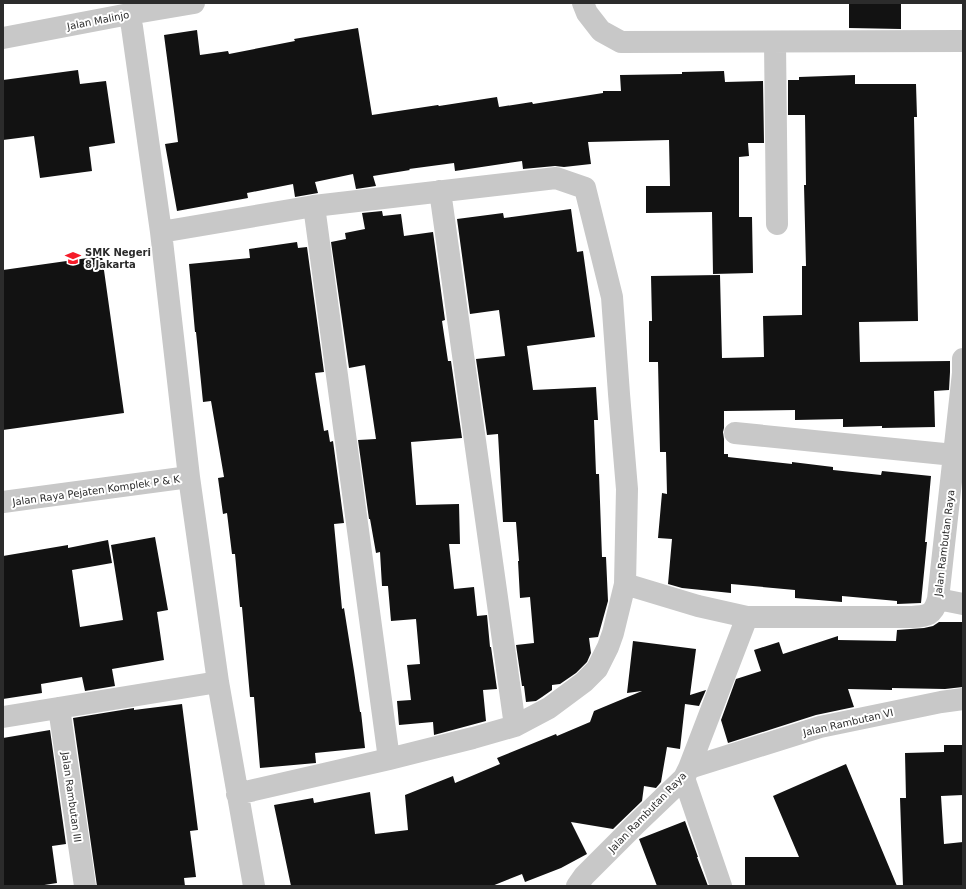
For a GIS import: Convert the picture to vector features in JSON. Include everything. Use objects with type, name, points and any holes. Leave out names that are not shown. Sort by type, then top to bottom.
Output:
[{"type":"street","name":"Jalan Malinjo","points":[[3,38],[194,3]]},
{"type":"street","points":[[583,3],[587,12],[601,31],[621,42],[963,41]]},
{"type":"street","points":[[129,14],[161,232],[189,477],[218,682],[254,886]]},
{"type":"street","points":[[776,42],[777,224]]},
{"type":"street","points":[[161,232],[314,206],[556,178],[585,188],[612,297],[627,489],[625,584],[613,634],[597,669],[584,682],[549,708],[515,726],[389,759],[237,794]]},
{"type":"street","points":[[440,191],[515,726]]},
{"type":"street","points":[[314,206],[389,759]]},
{"type":"street","name":"Jalan Rambutan Raya","points":[[625,584],[698,606],[747,617],[911,617],[930,614],[936,606],[938,599],[963,373],[963,359]]},
{"type":"street","points":[[735,433],[954,456]]},
{"type":"street","name":"Jalan Raya Pejaten Komplek P & K","points":[[3,502],[189,477]]},
{"type":"street","points":[[938,599],[963,604]]},
{"type":"street","name":"Jalan Rambutan Raya","points":[[577,886],[584,876],[687,773],[747,617]]},
{"type":"street","points":[[3,717],[218,682]]},
{"type":"street","name":"Jalan Rambutan VI","points":[[687,773],[820,727],[941,702],[963,699]]},
{"type":"street","name":"Jalan Rambutan III","points":[[59,708],[85,886]]},
{"type":"street","points":[[687,773],[721,886]]},
{"type":"building","points":[[849,3],[901,3],[901,29],[849,28]]},
{"type":"building","points":[[358,28],[372,115],[497,97],[499,107],[532,102],[533,104],[603,93],[603,91],[621,91],[620,75],[682,74],[682,72],[724,71],[725,82],[763,81],[764,143],[748,143],[749,156],[739,157],[739,217],[752,217],[753,273],[713,274],[712,212],[646,213],[646,186],[670,186],[669,140],[588,142],[591,164],[523,169],[522,161],[455,171],[454,163],[409,169],[410,170],[373,176],[376,186],[356,189],[353,174],[315,182],[318,193],[295,197],[293,184],[247,193],[248,198],[177,211],[165,144],[178,142],[164,35],[197,30],[200,55],[228,51],[229,54],[295,41],[294,39]]},
{"type":"building","points":[[78,70],[80,84],[106,81],[115,143],[89,147],[92,171],[40,178],[34,136],[3,140],[3,80]]},
{"type":"building","points":[[855,75],[855,84],[916,84],[917,117],[914,117],[918,321],[859,322],[860,362],[950,361],[949,390],[934,391],[935,427],[843,427],[843,419],[795,420],[795,410],[724,411],[724,454],[728,454],[728,457],[833,467],[833,470],[881,475],[882,471],[931,476],[921,603],[897,604],[897,601],[842,596],[842,602],[795,598],[795,590],[731,584],[731,593],[682,588],[668,584],[672,539],[658,538],[662,493],[667,494],[666,452],[660,452],[658,362],[649,362],[649,321],[652,321],[651,276],[720,275],[722,358],[764,357],[763,316],[802,315],[802,266],[806,266],[804,185],[806,185],[805,115],[788,115],[788,80],[799,80],[799,77]]},
{"type":"building","points":[[571,209],[577,252],[583,251],[595,337],[527,346],[533,390],[596,387],[598,420],[594,420],[596,474],[599,474],[602,557],[606,557],[608,601],[598,637],[589,638],[591,653],[587,662],[576,673],[560,684],[552,685],[552,690],[536,701],[526,702],[516,645],[534,643],[530,597],[520,598],[516,522],[503,522],[498,434],[487,435],[476,359],[505,356],[499,310],[470,314],[457,219],[503,213],[504,218]]},
{"type":"building","points":[[382,211],[383,216],[401,214],[404,236],[433,232],[445,320],[442,321],[448,361],[451,361],[462,438],[411,442],[416,505],[459,504],[460,544],[449,544],[454,589],[474,587],[477,616],[487,615],[490,647],[497,689],[483,690],[486,721],[434,735],[433,722],[399,725],[397,701],[411,700],[407,665],[420,664],[416,619],[391,621],[388,586],[382,586],[380,552],[376,553],[369,519],[358,440],[376,439],[365,365],[349,368],[331,242],[346,239],[345,233],[365,229],[362,213]]},
{"type":"building","points":[[297,242],[298,248],[307,247],[324,372],[315,373],[324,431],[328,430],[330,442],[333,441],[344,523],[334,524],[342,609],[344,608],[361,712],[365,748],[315,753],[316,763],[260,768],[254,697],[250,697],[242,607],[240,607],[235,554],[232,554],[227,513],[223,514],[218,478],[224,477],[211,401],[203,402],[189,264],[250,258],[249,249]]},
{"type":"building","points":[[102,256],[124,413],[3,430],[3,270]]},
{"type":"building","points":[[155,537],[168,610],[157,612],[164,660],[112,669],[115,686],[85,691],[82,677],[41,684],[42,693],[3,699],[3,556],[68,545],[68,548],[108,540],[112,563],[72,570],[80,627],[123,620],[111,545]]},
{"type":"building","points":[[939,622],[963,622],[963,687],[945,689],[892,688],[892,690],[848,689],[854,707],[816,715],[728,743],[721,720],[736,679],[761,671],[754,650],[779,642],[783,654],[838,636],[838,640],[896,641],[897,630],[924,628],[933,626]]},
{"type":"building","points":[[633,641],[696,649],[690,695],[706,690],[699,706],[685,704],[680,749],[667,747],[661,782],[656,788],[644,786],[642,801],[613,829],[571,822],[587,854],[561,868],[525,882],[522,874],[492,886],[291,886],[274,805],[313,798],[314,803],[370,792],[375,834],[408,830],[405,795],[453,776],[455,783],[500,764],[497,758],[590,722],[594,711],[642,691],[627,693]]},
{"type":"building","points":[[182,704],[198,830],[190,831],[196,877],[184,878],[185,886],[97,886],[73,718],[134,708],[134,710]]},
{"type":"building","points":[[50,730],[66,844],[52,846],[57,883],[38,886],[3,886],[3,738]]},
{"type":"building","points":[[944,745],[963,745],[963,795],[941,796],[944,844],[963,842],[963,886],[903,886],[900,798],[906,798],[905,753],[944,752]]},
{"type":"building","points":[[846,764],[897,886],[745,886],[745,857],[799,857],[773,796]]},
{"type":"building","points":[[685,821],[708,886],[657,886],[639,839]]},
{"type":"place","name":"SMK Negeri 8 Jakarta","points":[[73,258]]}]
